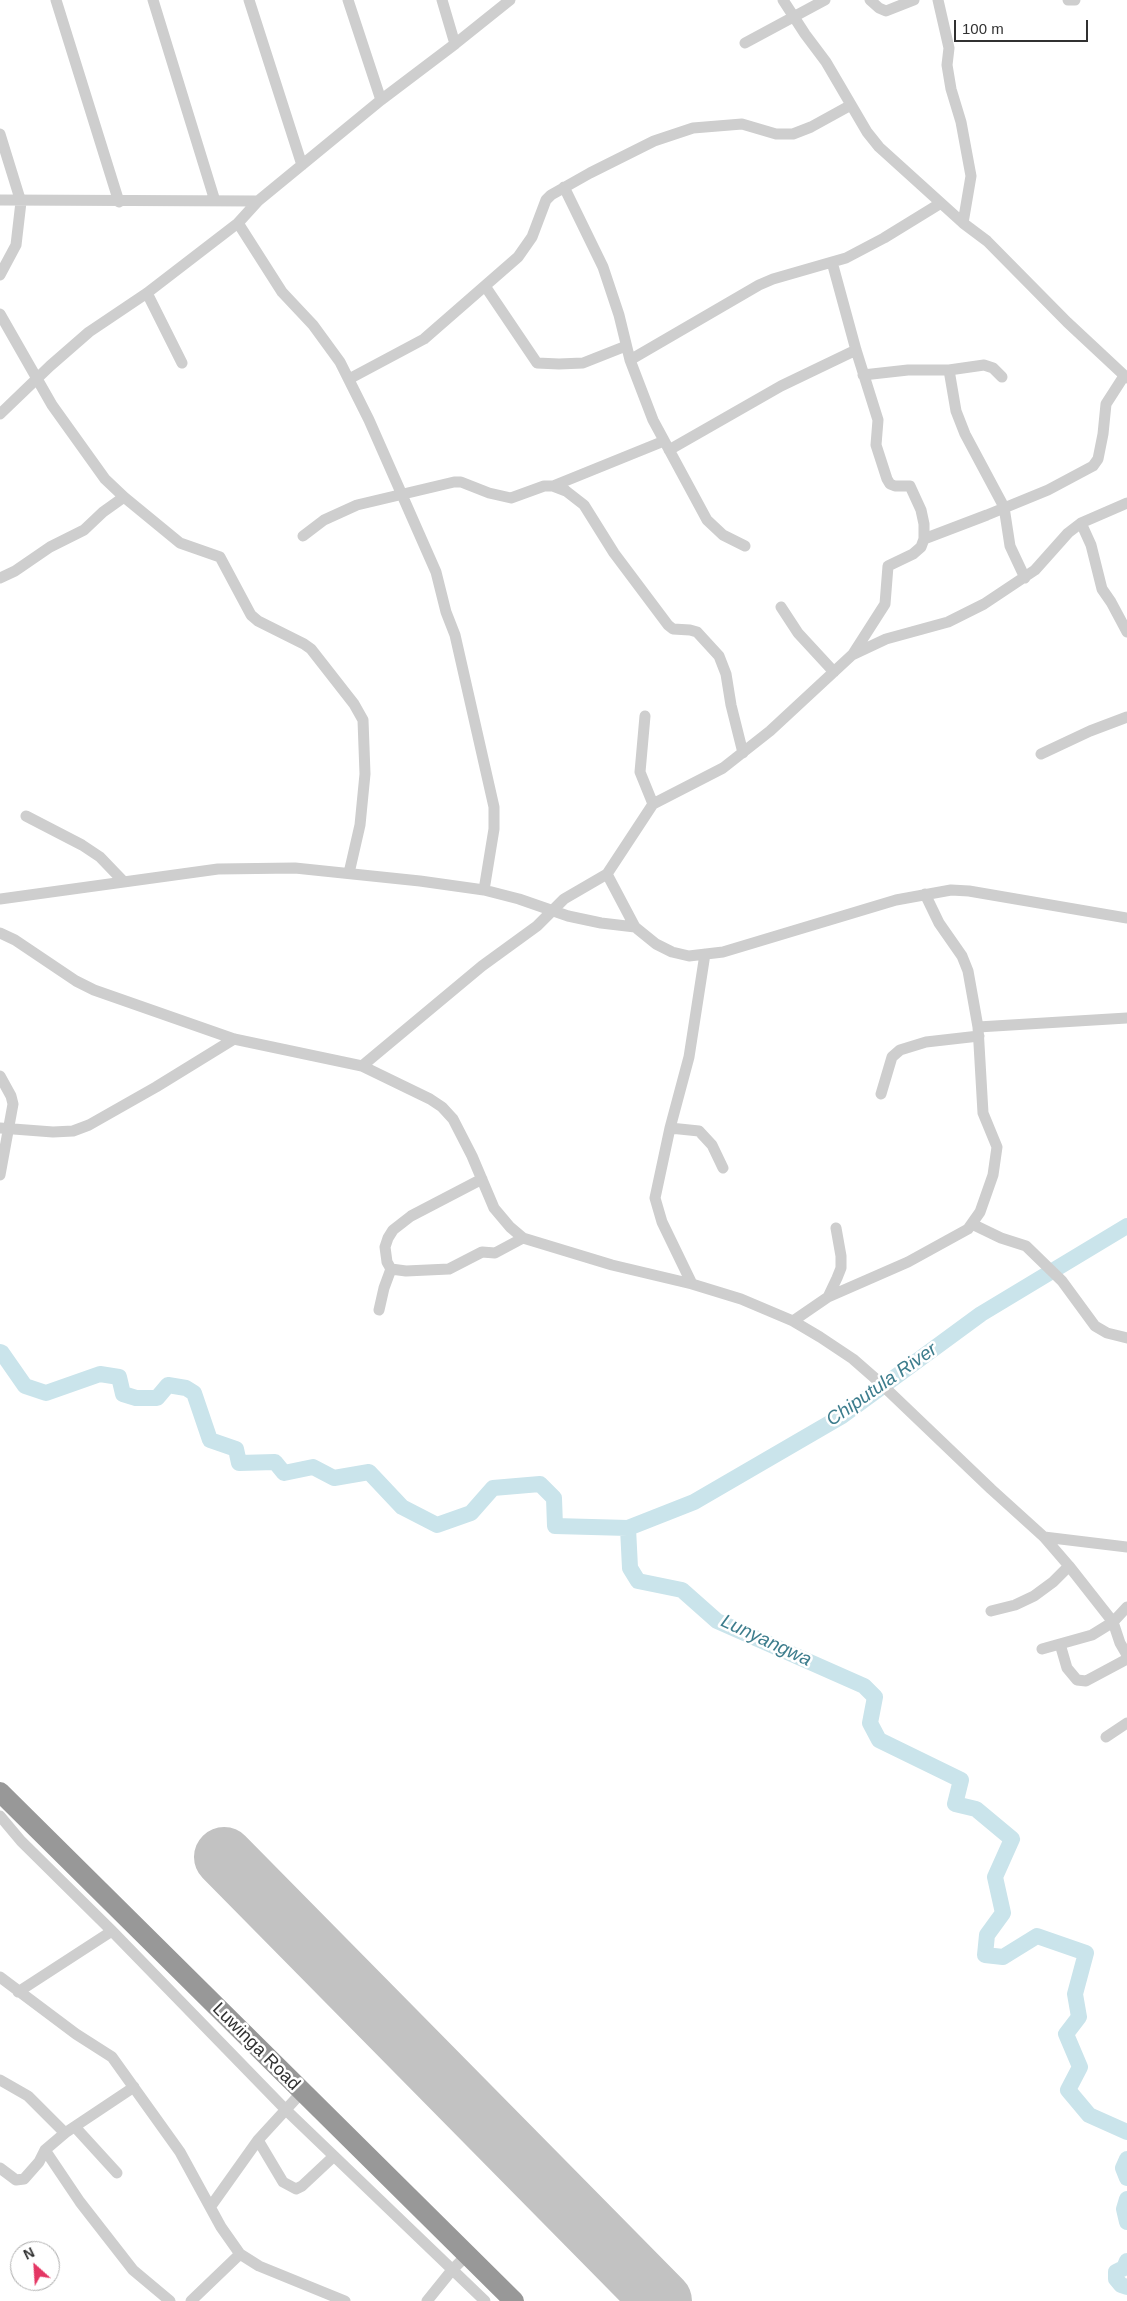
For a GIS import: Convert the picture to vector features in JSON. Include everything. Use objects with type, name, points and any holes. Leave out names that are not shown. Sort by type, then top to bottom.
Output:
[{"type":"highway","name":"Luwinga Road","points":[[1,1803],[302,2092],[514,2301]]},
{"type":"street","points":[[56,0],[119,202]]},
{"type":"street","points":[[153,0],[215,201]]},
{"type":"street","points":[[249,0],[302,165]]},
{"type":"street","points":[[348,0],[381,100]]},
{"type":"street","points":[[442,0],[455,44]]},
{"type":"street","points":[[0,414],[89,332],[147,293],[238,223],[258,201],[381,100],[510,0]]},
{"type":"street","points":[[783,0],[826,62],[851,105],[879,147],[963,223],[987,241],[1066,322],[1126,377],[1106,404],[1098,459],[1093,466],[1062,483],[987,516],[924,539]]},
{"type":"street","points":[[744,43],[825,0]]},
{"type":"street","points":[[870,0],[886,11],[914,0]]},
{"type":"street","points":[[938,0],[949,48],[947,65],[951,89],[961,122],[972,176],[963,223]]},
{"type":"street","points":[[1068,0],[1075,0]]},
{"type":"street","points":[[349,379],[424,339],[484,286],[522,252],[532,238],[546,200],[564,187],[654,141],[693,128],[742,124],[776,134],[793,134],[812,127],[851,105]]},
{"type":"street","points":[[0,134],[21,202],[16,245],[0,275]]},
{"type":"street","points":[[564,187],[603,267],[619,315],[630,360],[648,411],[707,520],[723,535],[745,546]]},
{"type":"street","points":[[0,200],[21,202],[258,201]]},
{"type":"street","points":[[630,360],[759,285],[789,274],[846,258],[884,238],[941,203]]},
{"type":"street","points":[[238,223],[275,281],[313,325],[340,362],[436,572],[446,612],[455,636],[494,807],[494,829],[484,890]]},
{"type":"street","points":[[362,1066],[482,966],[538,926],[564,899],[607,874],[647,810],[653,804],[723,768],[786,717],[852,655],[885,604],[888,566],[914,554],[921,547],[924,539],[921,510],[910,486],[890,484],[876,445],[878,420],[856,350],[832,262]]},
{"type":"street","points":[[484,286],[537,362],[559,364],[583,363],[626,346]]},
{"type":"street","points":[[147,293],[182,363]]},
{"type":"street","points":[[0,316],[36,380],[105,479],[180,543],[220,557],[252,615],[258,621],[311,649],[354,704],[362,720],[365,742],[364,784],[360,825],[349,873]]},
{"type":"street","points":[[303,536],[324,520],[357,505],[461,482],[489,493],[511,498],[544,486],[553,486],[667,446],[781,386],[856,350]]},
{"type":"street","points":[[864,375],[908,370],[949,370],[984,366],[992,368],[1002,377]]},
{"type":"street","points":[[949,370],[952,395],[960,422],[1004,507],[1010,546],[1025,578]]},
{"type":"street","points":[[553,486],[566,491],[584,505],[614,553],[668,625],[673,629],[697,632],[718,656],[726,674],[731,705],[743,752]]},
{"type":"street","points":[[0,578],[15,571],[50,547],[84,530],[103,512],[124,497]]},
{"type":"street","points":[[852,655],[886,639],[948,622],[984,604],[1025,578],[1048,556],[1068,532],[1081,523],[1127,503]]},
{"type":"street","points":[[1081,523],[1090,545],[1102,589],[1127,632]]},
{"type":"street","points":[[781,608],[798,633],[834,672]]},
{"type":"street","points":[[645,716],[640,772],[653,804]]},
{"type":"street","points":[[1041,754],[1076,737],[1127,717]]},
{"type":"street","points":[[26,816],[82,845],[100,857],[124,882]]},
{"type":"street","points":[[0,899],[183,873],[250,867],[349,873],[484,890],[519,899],[552,912],[601,923],[635,927]]},
{"type":"street","points":[[607,874],[635,927],[656,944],[672,952],[689,956],[723,952],[925,894],[951,890],[969,891],[1127,918]]},
{"type":"street","points":[[793,1321],[828,1297],[933,1249],[968,1229],[980,1212],[993,1175],[997,1147],[983,1113],[979,1031],[968,972],[962,956],[940,923],[925,894]]},
{"type":"street","points":[[0,932],[76,981],[94,990],[234,1040],[362,1066],[430,1099],[442,1107],[464,1139],[494,1208],[510,1227],[523,1238],[596,1260],[692,1284],[741,1299],[793,1321],[859,1364],[1044,1537],[1113,1622],[1120,1643],[1127,1655]]},
{"type":"street","points":[[692,1284],[662,1222],[655,1198],[670,1128],[690,1057],[705,954]]},
{"type":"street","points":[[881,1094],[892,1057],[900,1050],[926,1042],[979,1031],[1127,1018]]},
{"type":"street","points":[[5,1129],[73,1130],[89,1125],[234,1040]]},
{"type":"street","points":[[0,1076],[12,1096],[13,1104],[5,1129],[0,1175]]},
{"type":"street","points":[[670,1128],[699,1131],[712,1145],[723,1168]]},
{"type":"street","points":[[482,1179],[411,1216],[393,1230],[385,1247],[387,1262],[396,1271],[448,1269],[482,1252],[495,1253],[523,1238]]},
{"type":"street","points":[[972,1224],[1001,1238],[1026,1246],[1062,1281],[1095,1326],[1107,1333],[1127,1338]]},
{"type":"street","points":[[828,1297],[841,1268],[836,1228]]},
{"type":"street","points":[[379,1310],[384,1288],[392,1269]]},
{"type":"street","points":[[1044,1537],[1127,1547]]},
{"type":"street","points":[[991,1611],[1015,1605],[1034,1596],[1053,1582],[1069,1566]]},
{"type":"street","points":[[1042,1649],[1092,1635],[1113,1622],[1127,1607]]},
{"type":"street","points":[[1060,1644],[1067,1668],[1077,1680],[1086,1681],[1127,1659]]},
{"type":"street","points":[[1106,1738],[1127,1724]]},
{"type":"street","points":[[1,1803],[21,1840],[333,2157],[484,2301]]},
{"type":"street","points":[[18,1992],[112,1931]]},
{"type":"street","points":[[0,1977],[18,1992],[112,2057],[180,2152],[227,2236],[240,2254],[259,2266],[345,2301]]},
{"type":"street","points":[[0,2080],[28,2096],[70,2130],[117,2173]]},
{"type":"street","points":[[0,2168],[16,2180],[24,2179],[39,2162],[45,2150],[70,2130],[134,2088]]},
{"type":"street","points":[[211,2206],[258,2140],[302,2092]]},
{"type":"street","points":[[258,2140],[283,2182],[296,2189],[302,2186],[333,2157]]},
{"type":"street","points":[[45,2150],[80,2202],[133,2270],[170,2301]]},
{"type":"street","points":[[191,2301],[240,2254]]},
{"type":"street","points":[[427,2301],[467,2255]]},
{"type":"waterway","name":"Chiputula River","points":[[628,1528],[694,1502],[842,1416],[981,1314],[1127,1226]]},
{"type":"waterway","name":"Lunyangwa","points":[[0,1352],[25,1386],[46,1393],[100,1374],[119,1377],[123,1394],[136,1398],[157,1398],[168,1385],[186,1388],[194,1393],[210,1440],[236,1449],[239,1463],[275,1462],[284,1473],[313,1467],[334,1478],[369,1472],[402,1507],[437,1525],[471,1513],[493,1488],[540,1484],[554,1498],[555,1526],[628,1528],[630,1568],[638,1581],[682,1590],[717,1621],[864,1686],[875,1697],[870,1723],[879,1740],[961,1780],[955,1804],[976,1809],[1012,1839],[995,1877],[1003,1913],[987,1935],[985,1955],[1003,1957],[1037,1936],[1086,1953],[1075,1994],[1079,2017],[1066,2034],[1080,2067],[1068,2090],[1089,2115],[1127,2132]]},
{"type":"waterway","name":"Lunyangwa","points":[[1127,2159],[1123,2168],[1127,2178]]},
{"type":"waterway","name":"Lunyangwa","points":[[1127,2199],[1124,2209],[1127,2222]]},
{"type":"waterway","name":"Lunyangwa","points":[[1127,2261],[1124,2268],[1116,2272],[1116,2279],[1121,2285],[1127,2287]]},
{"type":"runway","points":[[224,1857],[662,2301]]}]
